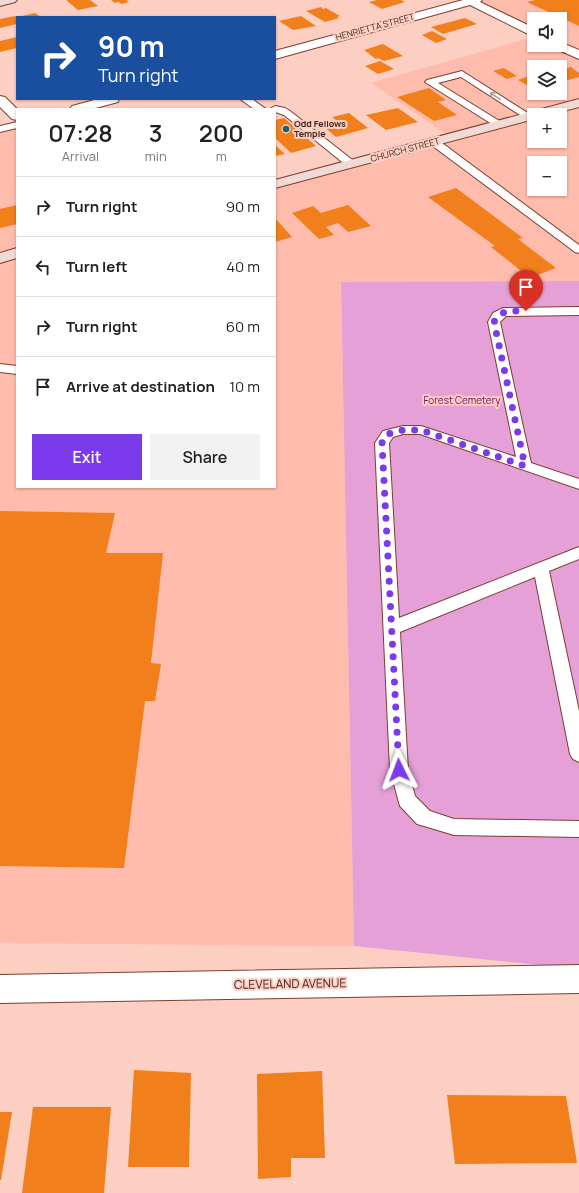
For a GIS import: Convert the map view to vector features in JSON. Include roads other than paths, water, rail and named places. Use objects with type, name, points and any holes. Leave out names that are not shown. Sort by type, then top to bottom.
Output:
[{"type":"main road","points":[[0,2],[11,0]]},
{"type":"main road","name":"CHURCH STREET","points":[[563,108],[579,103]]},
{"type":"main road","name":"CHURCH STREET","points":[[276,184],[498,124],[527,118]]},
{"type":"main road","points":[[0,258],[16,253]]},
{"type":"street","points":[[471,0],[527,29]]},
{"type":"street","name":"HENRIETTA STREET","points":[[276,55],[471,0]]},
{"type":"street","points":[[567,49],[579,55]]},
{"type":"street","points":[[0,100],[16,115]]},
{"type":"street","points":[[81,108],[109,100]]},
{"type":"street","name":"CLEVELAND AVENUE","points":[[0,989],[579,978]]},
{"type":"lane","points":[[498,124],[430,82],[462,74],[527,113]]},
{"type":"lane","points":[[247,100],[260,108]]},
{"type":"lane","points":[[276,109],[287,113],[351,164]]},
{"type":"lane","points":[[0,129],[16,125]]},
{"type":"lane","points":[[434,142],[579,250]]},
{"type":"lane","points":[[525,466],[494,322],[497,316],[503,312],[579,312]]},
{"type":"lane","points":[[0,368],[16,370]]},
{"type":"lane","points":[[579,484],[421,430],[403,430],[388,434],[382,443],[399,770],[407,800],[424,818],[454,827],[579,829]]},
{"type":"lane","points":[[392,628],[579,553]]},
{"type":"lane","points":[[542,568],[579,754]]},
{"type":"place","name":"Odd Fellows Temple","points":[[286,129]]},
{"type":"park label","name":"Forest Cemetery","points":[[462,400]]}]
